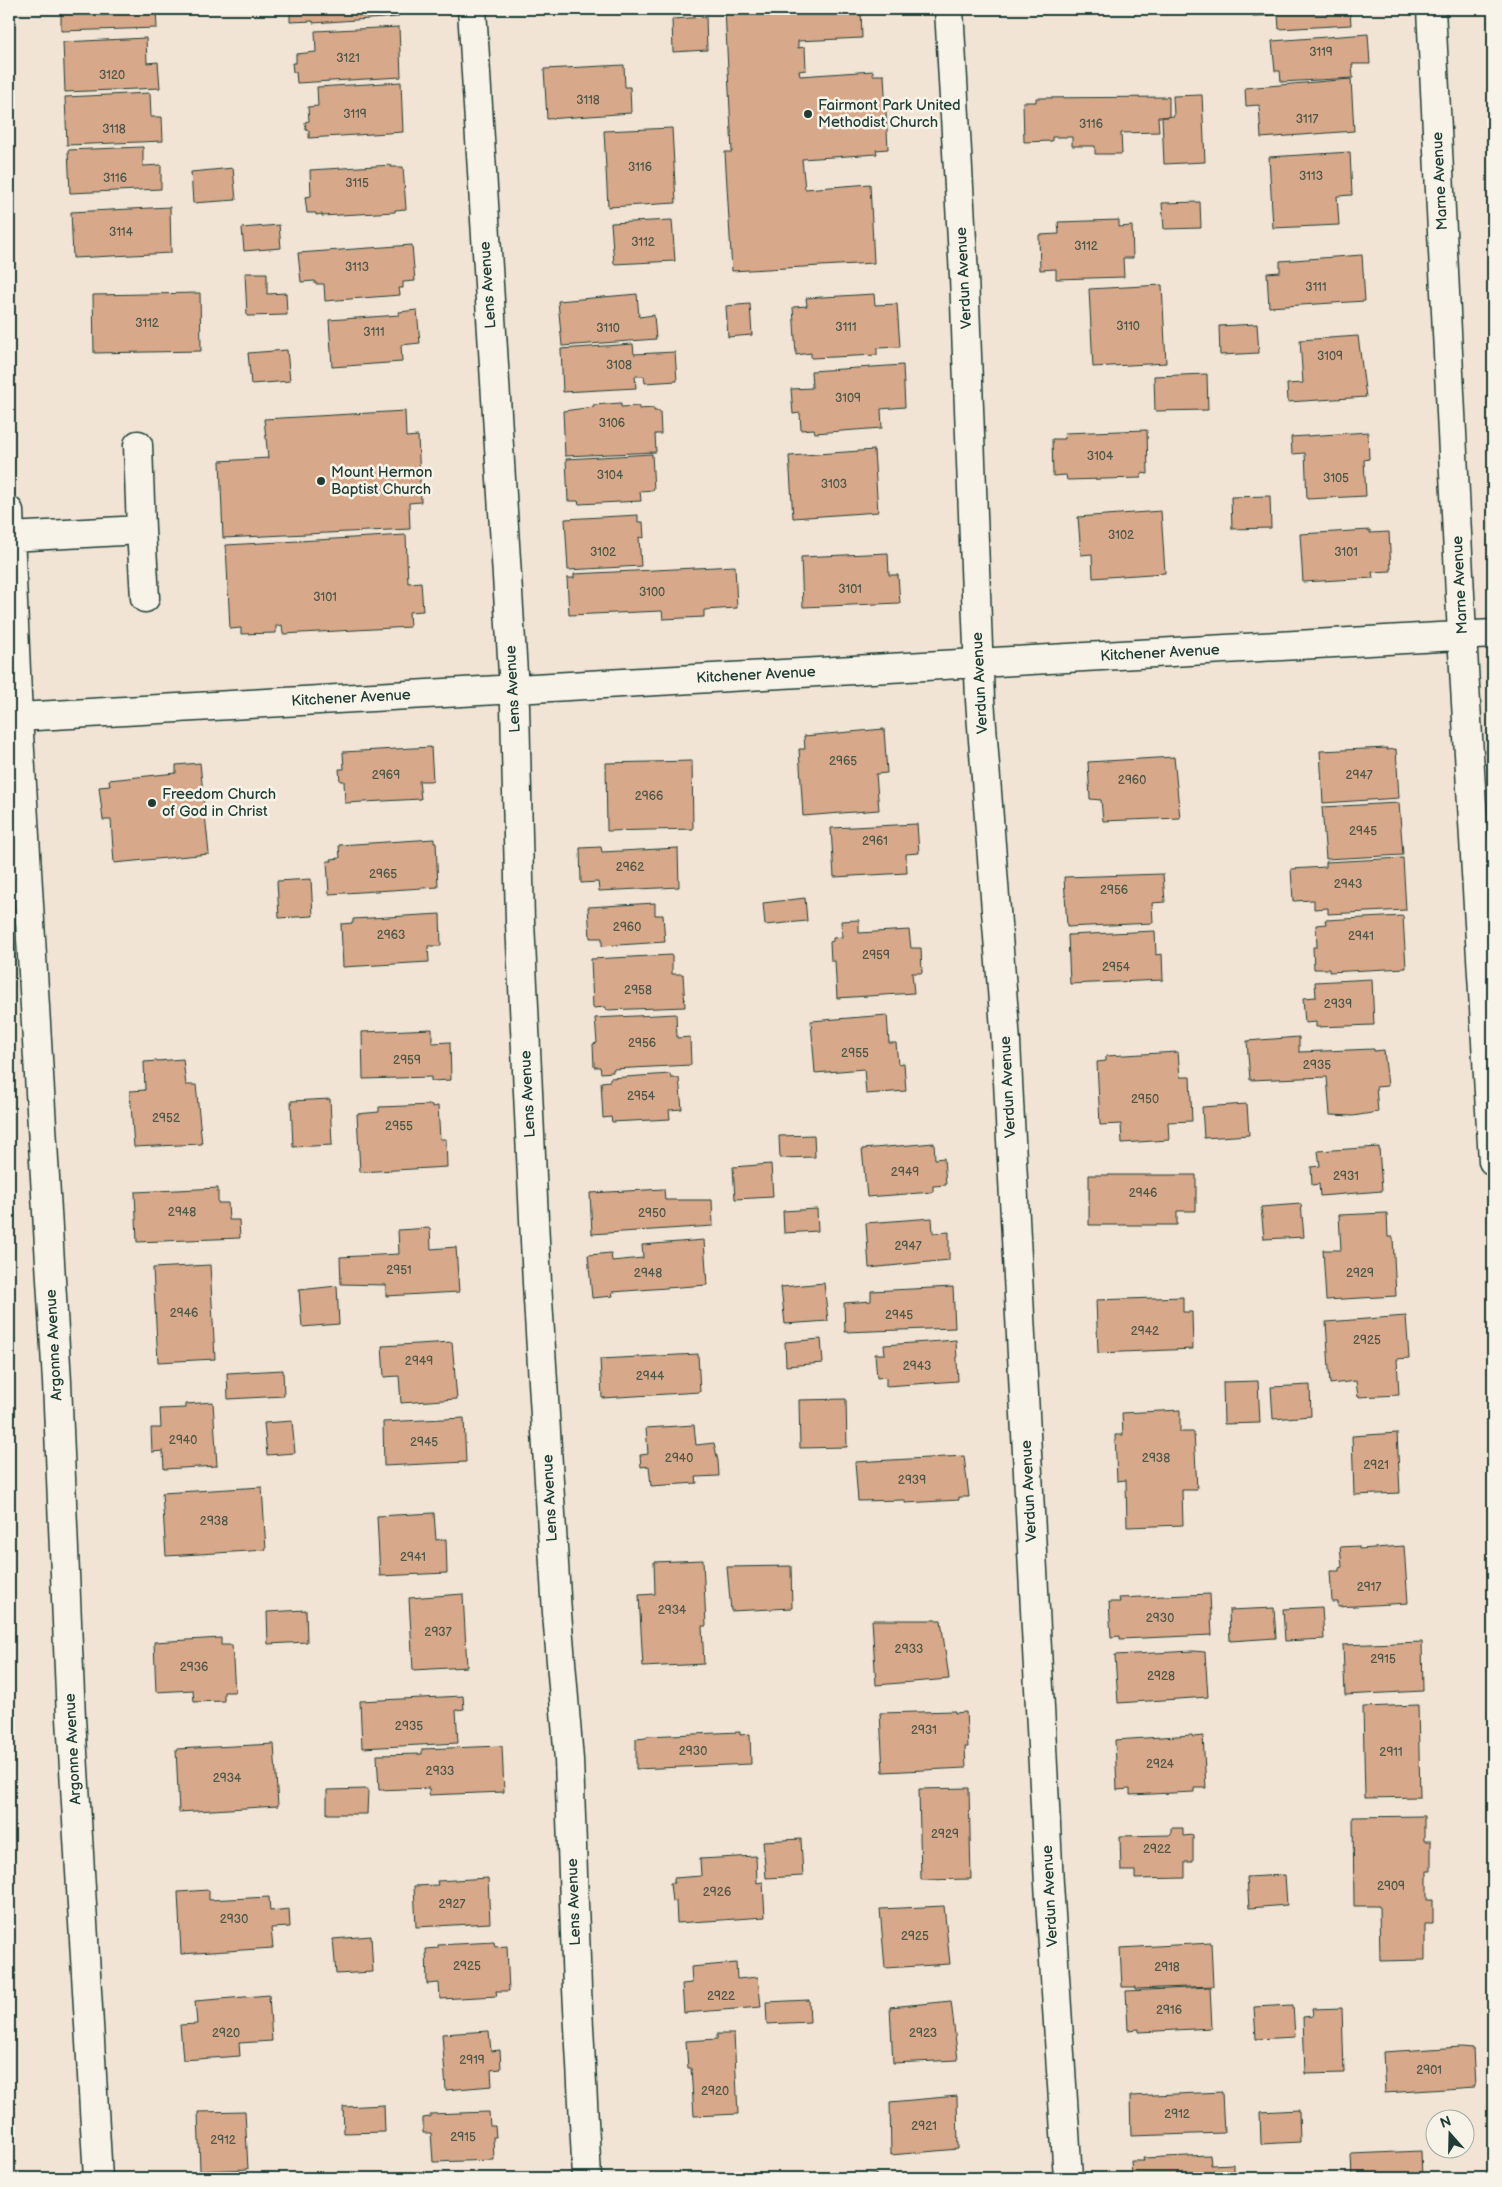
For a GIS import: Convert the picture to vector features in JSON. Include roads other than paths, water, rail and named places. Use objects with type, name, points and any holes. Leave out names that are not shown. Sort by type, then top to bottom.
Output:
[{"type":"street","name":"Lens Avenue","points":[[472,9],[514,689],[520,922],[536,1263],[557,1614],[569,1760],[577,1988],[587,2178]]},
{"type":"street","name":"Verdun Avenue","points":[[949,9],[964,276],[979,662],[1006,1042],[1048,1864],[1068,2172]]},
{"type":"street","name":"Marne Avenue","points":[[1431,9],[1462,635],[1493,1161]]},
{"type":"street","points":[[138,445],[145,598]]},
{"type":"street","points":[[9,524],[141,530]]},
{"type":"street","name":"Argonne Avenue","points":[[9,524],[18,717],[16,806],[56,1372],[71,1718],[98,2178]]},
{"type":"street","name":"Kitchener Avenue","points":[[18,717],[1493,634]]},
{"type":"place","name":"Fairmont Park United Methodist Church","points":[[808,114]]},
{"type":"place","name":"Mount Hermon Baptist Church","points":[[321,481]]},
{"type":"place","name":"Freedom Church of God in Christ","points":[[152,803]]}]
